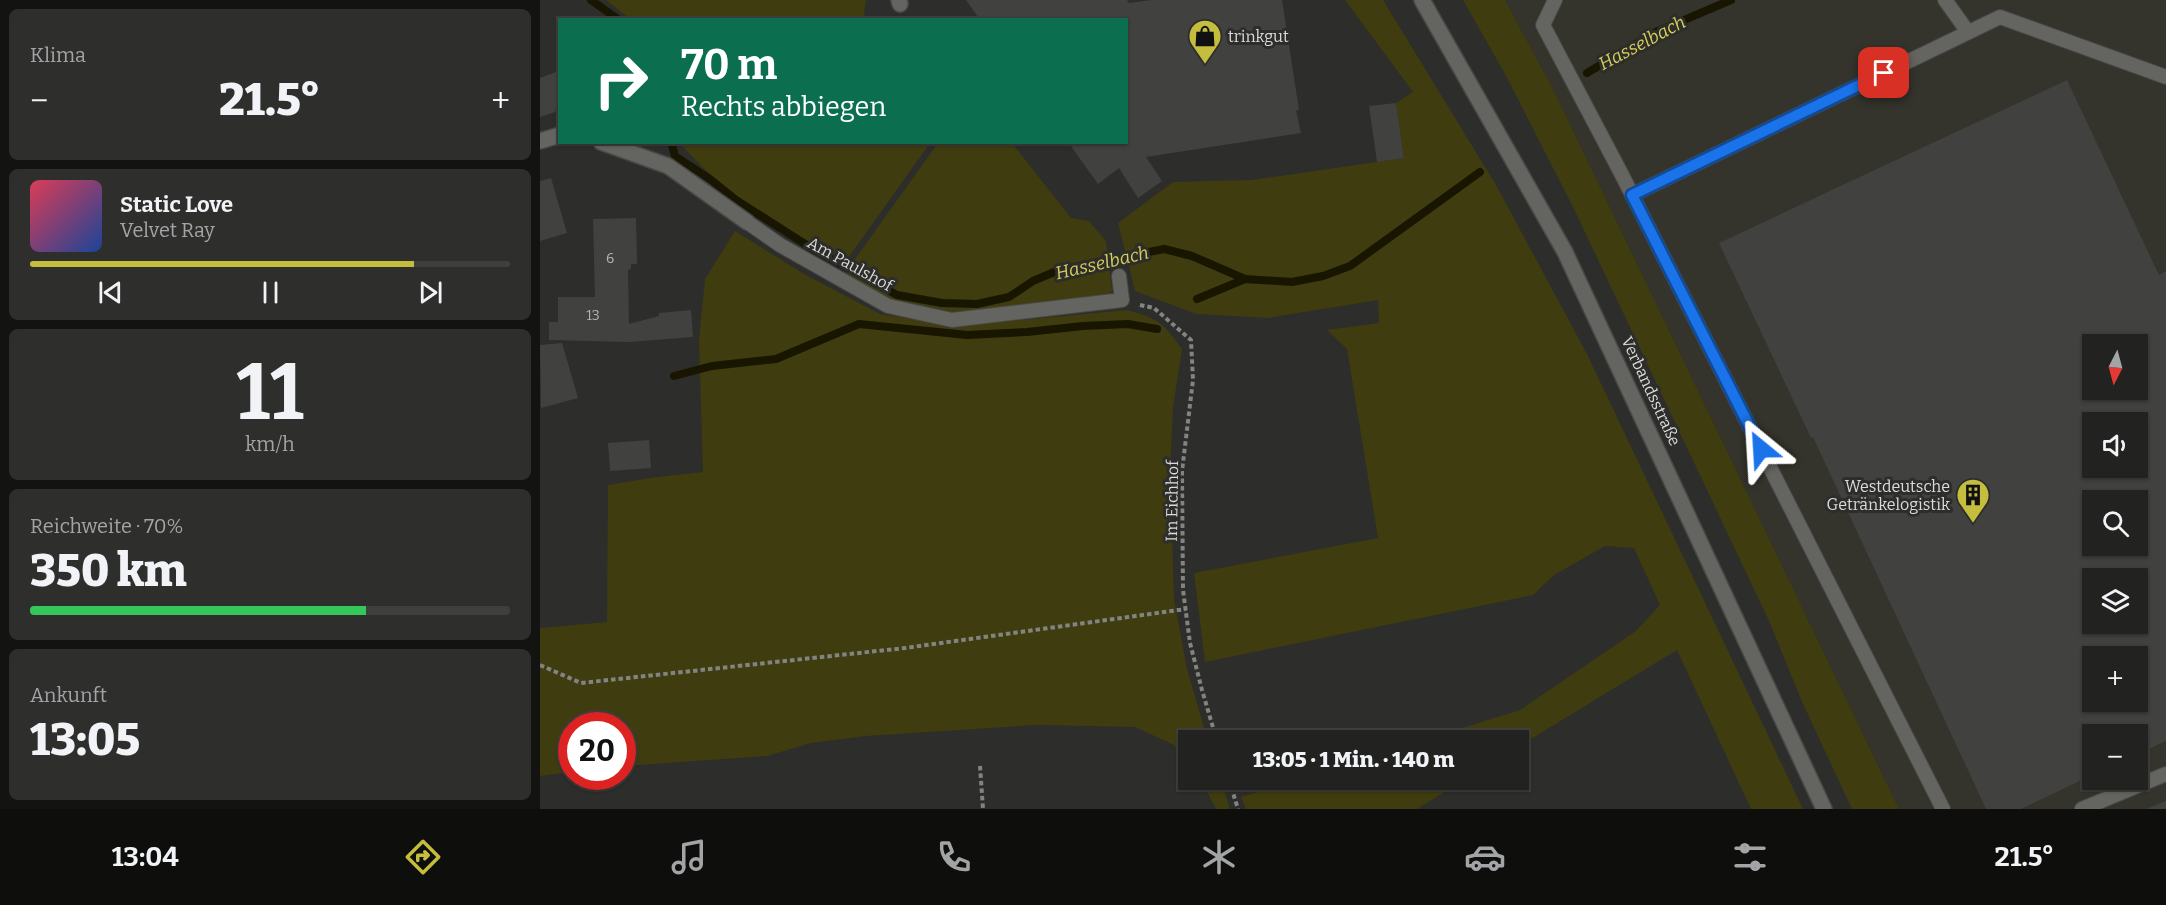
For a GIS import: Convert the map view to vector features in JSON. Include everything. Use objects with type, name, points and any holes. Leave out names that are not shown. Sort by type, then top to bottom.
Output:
[{"type":"main road","name":"Verbandsstraße","points":[[1422,0],[1565,252],[1824,809]]},
{"type":"main road","points":[[540,141],[558,136]]},
{"type":"main road","name":"Am Paulshof","points":[[607,144],[668,166],[747,222]]},
{"type":"lane","points":[[1555,0],[1543,25],[1632,195],[1943,809]]},
{"type":"lane","points":[[1945,0],[1968,32]]},
{"type":"lane","points":[[1632,195],[2000,17],[2166,77]]},
{"type":"lane","name":"Am Paulshof","points":[[747,222],[780,245],[888,306],[952,320],[1122,300]]},
{"type":"lane","points":[[1119,276],[1122,300]]},
{"type":"lane","points":[[2082,809],[2166,774]]},
{"type":"path","name":"Im Eichhof","points":[[1122,300],[1154,308],[1191,340],[1193,380],[1182,471],[1183,590],[1190,643],[1214,730]]},
{"type":"path","points":[[540,665],[581,683],[905,648],[1186,609]]},
{"type":"path","points":[[980,766],[983,809]]},
{"type":"path","points":[[1232,790],[1238,809]]},
{"type":"shaded area","points":[[606,0],[866,0],[866,18],[629,18]]},
{"type":"shaded area","points":[[1345,0],[1383,0],[1496,185],[1587,354],[1803,809],[1751,809],[1677,650],[1529,740],[1529,730],[1456,730],[1520,710],[1636,631],[1660,605],[1634,548],[1605,546],[1554,575],[1533,595],[1205,662],[1194,573],[1378,538],[1347,349],[1327,330],[1379,323],[1378,300],[1267,318],[1196,314],[1135,291],[1118,223],[1173,182],[1252,180],[1404,158],[1396,103],[1413,92]]},
{"type":"shaded area","points":[[1463,0],[1505,0],[1554,91],[1899,809],[1852,809],[1803,704],[1769,621],[1573,207],[1505,74]]},
{"type":"shaded area","points":[[1505,0],[2166,0],[2166,809],[1899,809],[1554,91]]},
{"type":"shaded area","points":[[680,144],[929,144],[846,261],[779,225],[716,181]]},
{"type":"shaded area","points":[[937,144],[1013,144],[1071,218],[1089,221],[1106,241],[1112,291],[1103,297],[953,312],[891,299],[845,273]]},
{"type":"shaded area","points":[[735,231],[804,274],[880,314],[958,326],[1127,310],[1153,319],[1165,327],[1182,349],[1173,408],[1170,471],[1174,599],[1187,669],[1205,730],[1178,730],[1178,750],[1174,745],[1135,727],[1037,725],[866,736],[811,743],[767,756],[636,765],[636,712],[558,712],[558,774],[540,776],[540,628],[607,622],[608,485],[703,472],[699,340],[705,279]]},
{"type":"shaded area","points":[[1206,790],[1224,790],[1230,809],[1216,809]]},
{"type":"shaded area","points":[[1264,790],[1448,790],[1417,809],[1246,809],[1241,797]]},
{"type":"building","points":[[966,0],[1127,0],[1129,3],[1151,0],[1282,0],[1301,133],[1146,157],[1162,181],[1138,198],[1119,168],[1098,184],[1069,144],[1128,144],[1128,18],[979,18]]},
{"type":"building","points":[[556,72],[558,76],[558,101],[555,112],[540,117],[540,78]]},
{"type":"building","points":[[2067,80],[2159,275],[2166,271],[2166,741],[2148,749],[2148,724],[2082,724],[2082,780],[2021,809],[1986,809],[1813,437],[1811,438],[1719,243]]},
{"type":"building","points":[[1396,103],[1404,158],[1377,162],[1369,106]]},
{"type":"building","points":[[551,178],[567,233],[540,241],[540,181]]},
{"type":"building","points":[[636,218],[637,264],[631,264],[631,269],[628,270],[629,324],[659,316],[659,313],[691,310],[693,337],[629,342],[549,340],[549,322],[558,322],[558,297],[595,297],[593,219]]},
{"type":"building","points":[[562,343],[578,398],[541,408],[540,345]]},
{"type":"building","points":[[649,440],[651,468],[610,471],[608,443]]},
{"type":"building","points":[[2166,801],[2166,809],[2146,809]]},
{"type":"waterway","name":"Hasselbach","points":[[591,0],[616,18]]},
{"type":"waterway","name":"Hasselbach","points":[[1587,73],[1656,32],[1731,0]]},
{"type":"waterway","name":"Hasselbach","points":[[672,144],[675,156],[710,179],[736,200],[813,249],[897,295],[942,303],[977,304],[1009,297],[1033,281],[1059,270],[1164,249],[1192,256],[1245,279],[1292,282],[1323,276],[1350,266],[1480,172]]},
{"type":"waterway","points":[[1197,299],[1245,279]]},
{"type":"waterway","points":[[674,376],[712,366],[776,359],[859,324],[967,335],[1128,324],[1157,329]]},
{"type":"place","name":"trinkgut","points":[[1205,65]]},
{"type":"place","name":"Westdeutsche Getränkelogistik","points":[[1973,524]]},
{"type":"route","points":[[1761,449],[1632,195],[1884,73]]}]
